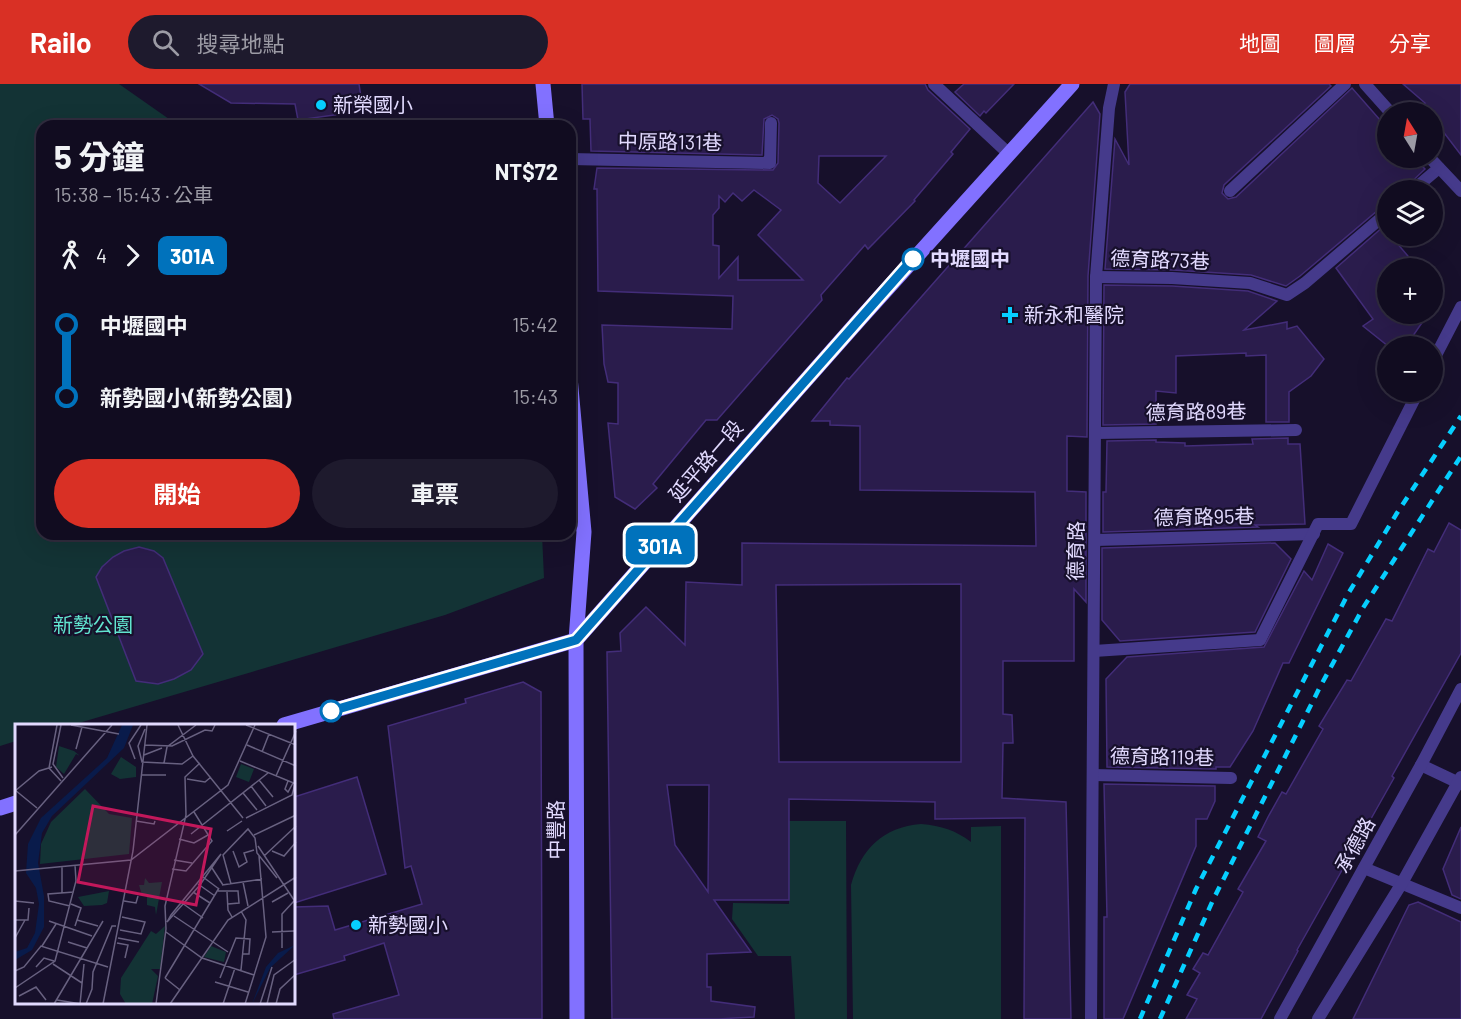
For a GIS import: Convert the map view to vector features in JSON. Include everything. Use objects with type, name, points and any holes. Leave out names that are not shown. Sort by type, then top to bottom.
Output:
[{"type":"main road","points":[[543,84],[546,120]]},
{"type":"main road","name":"延平路一段","points":[[576,640],[1008,153],[1072,84]]},
{"type":"main road","name":"中豐路","points":[[576,443],[584,532],[576,640],[577,1019]]},
{"type":"main road","points":[[287,724],[576,640]]},
{"type":"main road","points":[[0,808],[15,803]]},
{"type":"lane","points":[[934,84],[1008,153]]},
{"type":"lane","name":"德育路","points":[[1091,1019],[1096,277],[1109,108],[1114,84]]},
{"type":"lane","points":[[1230,191],[1345,84]]},
{"type":"lane","points":[[1365,84],[1381,102]]},
{"type":"lane","name":"中原路131巷","points":[[576,159],[770,163],[771,123]]},
{"type":"lane","points":[[1425,180],[1439,168],[1461,191]]},
{"type":"lane","name":"德育路73巷","points":[[1096,277],[1172,278],[1250,283],[1287,295],[1305,283],[1377,221]]},
{"type":"lane","points":[[1443,342],[1461,307]]},
{"type":"lane","points":[[1094,651],[1260,640],[1318,524],[1351,524],[1413,402]]},
{"type":"lane","name":"德育路89巷","points":[[1096,433],[1296,430]]},
{"type":"lane","name":"德育路95巷","points":[[1095,540],[1314,534]]},
{"type":"lane","name":"承德路","points":[[1280,1019],[1461,689]]},
{"type":"lane","points":[[1318,1019],[1402,883],[1460,782],[1421,765]]},
{"type":"lane","name":"德育路119巷","points":[[1093,775],[1231,778]]},
{"type":"lane","points":[[1364,868],[1461,908]]},
{"type":"green space","name":"新勢公園","points":[[0,84],[119,84],[170,120],[36,120],[36,540],[542,540],[544,578],[445,615],[75,724],[15,724],[15,741],[0,746]]},
{"type":"green space","points":[[789,821],[846,821],[847,1019],[795,1019],[791,956],[758,956],[732,919],[733,903],[789,904]]},
{"type":"green space","points":[[921,824],[948,829],[971,842],[971,827],[1001,826],[1001,1019],[853,1019],[851,885],[855,872],[868,851],[885,835],[907,826]]},
{"type":"building","points":[[199,84],[359,84],[363,111],[298,120],[295,104],[231,103]]},
{"type":"building","points":[[582,84],[925,84],[928,90],[970,129],[915,201],[868,249],[865,245],[821,295],[822,300],[717,420],[706,420],[653,484],[657,488],[635,509],[615,497],[608,423],[618,424],[618,383],[608,382],[604,364],[602,325],[732,329],[733,296],[598,291],[597,189],[594,189],[597,168],[773,170],[778,163],[779,123],[778,119],[772,115],[764,119],[762,155],[591,151],[590,119],[583,119]],"holes":[[[819,156],[886,156],[840,203],[818,183]],[[754,190],[781,210],[758,235],[803,280],[738,280],[738,257],[719,278],[719,246],[713,245],[713,215],[719,208],[719,196],[725,202],[733,193],[742,201]]]},
{"type":"building","points":[[964,84],[1014,84],[986,113],[984,111],[980,116],[955,92]]},
{"type":"building","points":[[1130,84],[1329,84],[1331,86],[1224,185],[1222,193],[1228,199],[1236,197],[1352,88],[1377,116],[1377,168],[1425,169],[1413,180],[1377,180],[1377,211],[1286,286],[1251,275],[1105,269],[1115,139],[1129,165],[1125,92]]},
{"type":"building","points":[[1403,84],[1461,84],[1461,155],[1443,131],[1443,102],[1424,102]]},
{"type":"building","points":[[1093,102],[1100,114],[1088,276],[1087,437],[1067,436],[1067,491],[1086,492],[1086,602],[1074,589],[1074,661],[1003,661],[1003,714],[1012,715],[1013,743],[1003,743],[1002,798],[1066,802],[1071,1019],[1024,1019],[1025,818],[935,819],[935,802],[789,799],[789,900],[714,900],[751,952],[707,954],[707,987],[711,987],[711,1001],[755,1007],[754,1017],[612,1019],[607,652],[621,651],[620,633],[646,607],[685,645],[686,582],[742,585],[742,543],[1036,546],[1035,492],[860,490],[860,426],[830,425],[830,421],[812,421],[847,378],[849,379]],"holes":[[[961,584],[961,762],[779,762],[776,585]],[[667,785],[709,785],[708,892],[675,845]]]},
{"type":"building","points":[[1377,232],[1377,246],[1399,246],[1410,258],[1377,258],[1377,324],[1421,324],[1413,336],[1377,337],[1363,326],[1373,319],[1336,268]]},
{"type":"building","points":[[1104,285],[1172,286],[1248,291],[1277,301],[1244,330],[1287,322],[1287,329],[1297,326],[1324,359],[1311,376],[1289,392],[1289,422],[1266,422],[1266,355],[1246,356],[1246,353],[1176,356],[1176,393],[1156,391],[1156,424],[1103,425]]},
{"type":"building","points":[[1288,438],[1288,444],[1300,444],[1305,524],[1103,532],[1107,441],[1156,440],[1156,442],[1185,443],[1185,446],[1253,444],[1252,439]]},
{"type":"building","points":[[1449,523],[1461,530],[1461,653],[1261,1019],[1186,1019],[1197,999],[1187,995],[1200,973],[1193,969],[1203,953],[1208,955],[1243,892],[1238,889],[1266,841],[1258,837],[1268,817],[1282,792],[1286,794],[1323,729],[1319,726],[1347,680],[1351,681],[1386,619],[1392,621],[1428,549],[1434,552]]},
{"type":"building","points":[[1275,543],[1291,559],[1255,632],[1120,641],[1102,620],[1102,548]]},
{"type":"building","points":[[1328,544],[1343,553],[1289,663],[1283,663],[1253,731],[1230,767],[1216,767],[1216,769],[1107,767],[1106,679],[1127,657],[1264,647],[1304,571],[1312,580]]},
{"type":"building","points":[[139,547],[154,551],[163,558],[203,654],[191,670],[158,684],[136,681],[96,577],[102,567],[113,557]]},
{"type":"building","points":[[523,682],[541,692],[542,1019],[334,1019],[333,1014],[399,995],[384,943],[344,956],[345,960],[296,974],[296,907],[328,906],[335,930],[422,904],[411,866],[405,868],[388,726],[466,703],[465,699]]},
{"type":"building","points":[[357,777],[386,874],[296,902],[296,796]]},
{"type":"building","points":[[1104,784],[1215,786],[1215,801],[1207,819],[1196,819],[1196,846],[1123,1019],[1104,1019],[1104,917],[1107,917]]},
{"type":"building","points":[[1461,827],[1461,899],[1452,895],[1443,869]]},
{"type":"building","points":[[1418,902],[1461,922],[1461,1019],[1353,1019],[1409,905]]},
{"type":"railway","points":[[1140,1019],[1196,889],[1348,594],[1397,513],[1461,416]]},
{"type":"railway","points":[[1160,1019],[1213,900],[1320,687],[1363,608],[1461,456]]},
{"type":"bus line","name":"301A","points":[[331,711],[576,640],[913,259]]},
{"type":"place","name":"新榮國小","points":[[321,105]]},
{"type":"place","name":"中壢國中","points":[[913,259]]},
{"type":"place","name":"新永和醫院","points":[[1010,315]]},
{"type":"place","name":"新勢國小","points":[[356,925]]}]
